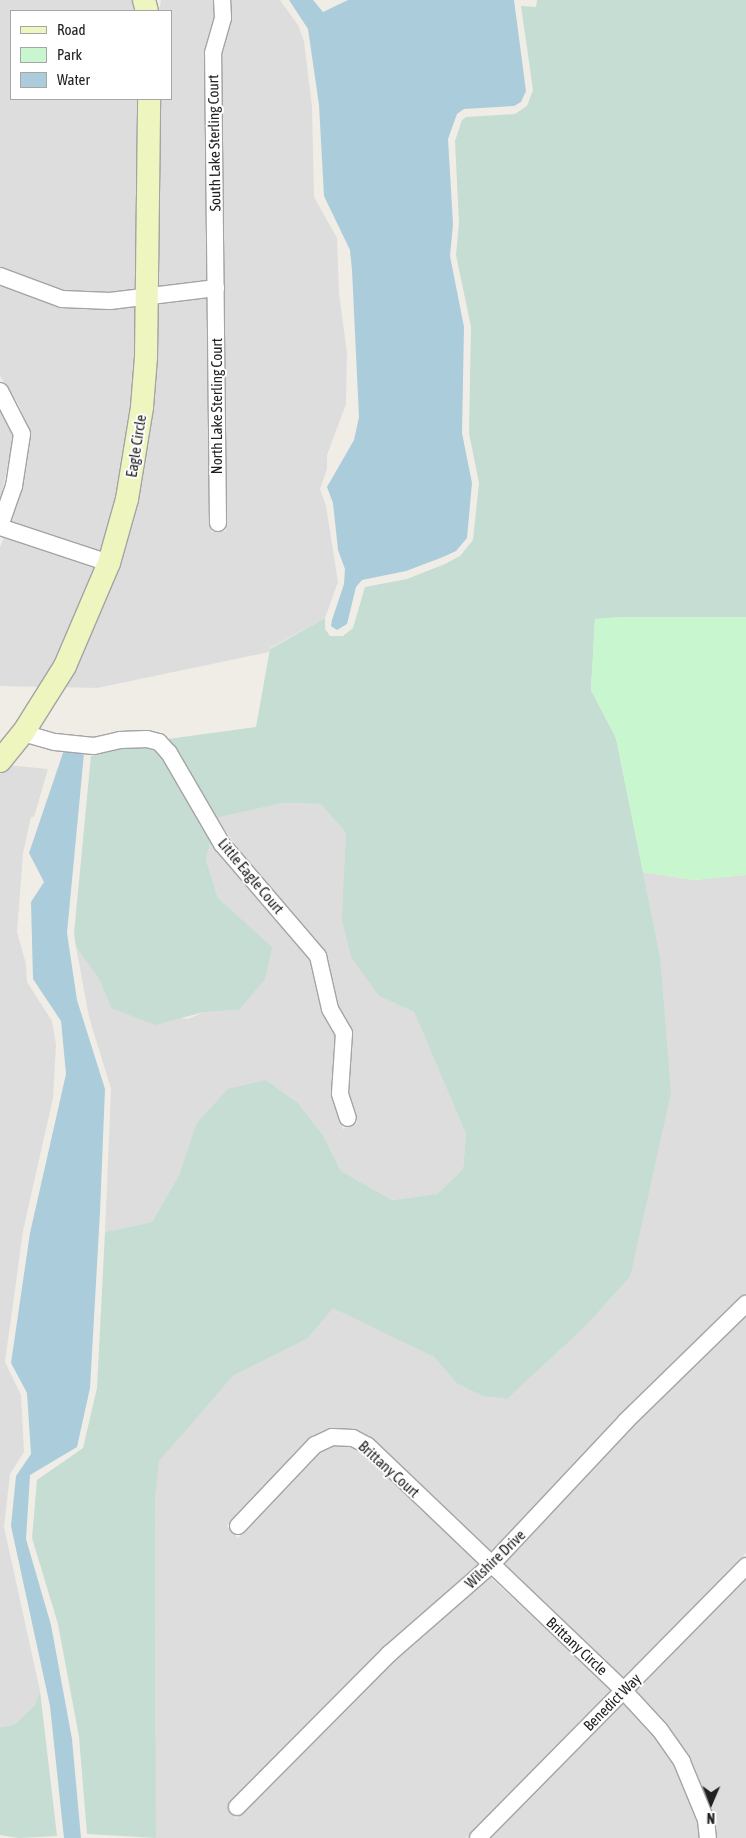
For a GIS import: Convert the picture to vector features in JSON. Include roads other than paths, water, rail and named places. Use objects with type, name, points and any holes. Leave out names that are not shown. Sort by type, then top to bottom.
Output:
[{"type":"street","name":"South Lake Sterling Court","points":[[216,288],[213,53],[223,18],[222,0]]},
{"type":"street","name":"Eagle Circle","points":[[0,761],[23,733],[65,666],[109,563],[137,449],[145,365],[148,100]]},
{"type":"street","points":[[0,276],[62,299],[110,301],[216,288]]},
{"type":"street","name":"North Lake Sterling Court","points":[[216,288],[218,523]]},
{"type":"street","points":[[0,391],[22,434],[14,486],[0,526],[109,563]]},
{"type":"street","name":"Little Eagle Court","points":[[23,733],[55,742],[94,746],[120,740],[147,739],[159,742],[169,753],[222,844],[318,956],[330,1009],[344,1033],[340,1094],[348,1118]]},
{"type":"street","name":"Wilshire Drive","points":[[237,1807],[389,1654],[491,1566],[626,1421],[746,1304]]},
{"type":"street","name":"Brittany Court","points":[[238,1526],[315,1445],[332,1437],[353,1438],[368,1446],[491,1566]]},
{"type":"street","name":"Brittany Circle","points":[[491,1566],[624,1691],[660,1730],[682,1762],[706,1820],[708,1838]]},
{"type":"street","name":"Benedict Way","points":[[478,1838],[746,1566]]},
{"type":"water","points":[[289,0],[313,0],[323,12],[348,0],[514,0],[526,91],[521,102],[514,106],[464,109],[457,114],[448,139],[453,224],[450,256],[464,327],[462,433],[472,483],[467,538],[456,551],[443,557],[406,571],[362,580],[356,587],[347,624],[337,630],[331,626],[344,584],[345,569],[338,550],[333,503],[327,487],[354,440],[359,417],[352,270],[350,250],[324,196],[319,105],[308,29]]},
{"type":"water","points":[[66,744],[84,753],[67,933],[77,1000],[105,1089],[100,1212],[90,1388],[77,1447],[30,1475],[26,1539],[51,1625],[72,1739],[81,1838],[64,1838],[50,1706],[11,1526],[16,1476],[31,1454],[27,1393],[11,1363],[30,1233],[66,1074],[61,1021],[33,979],[31,902],[44,882],[29,853]]}]
